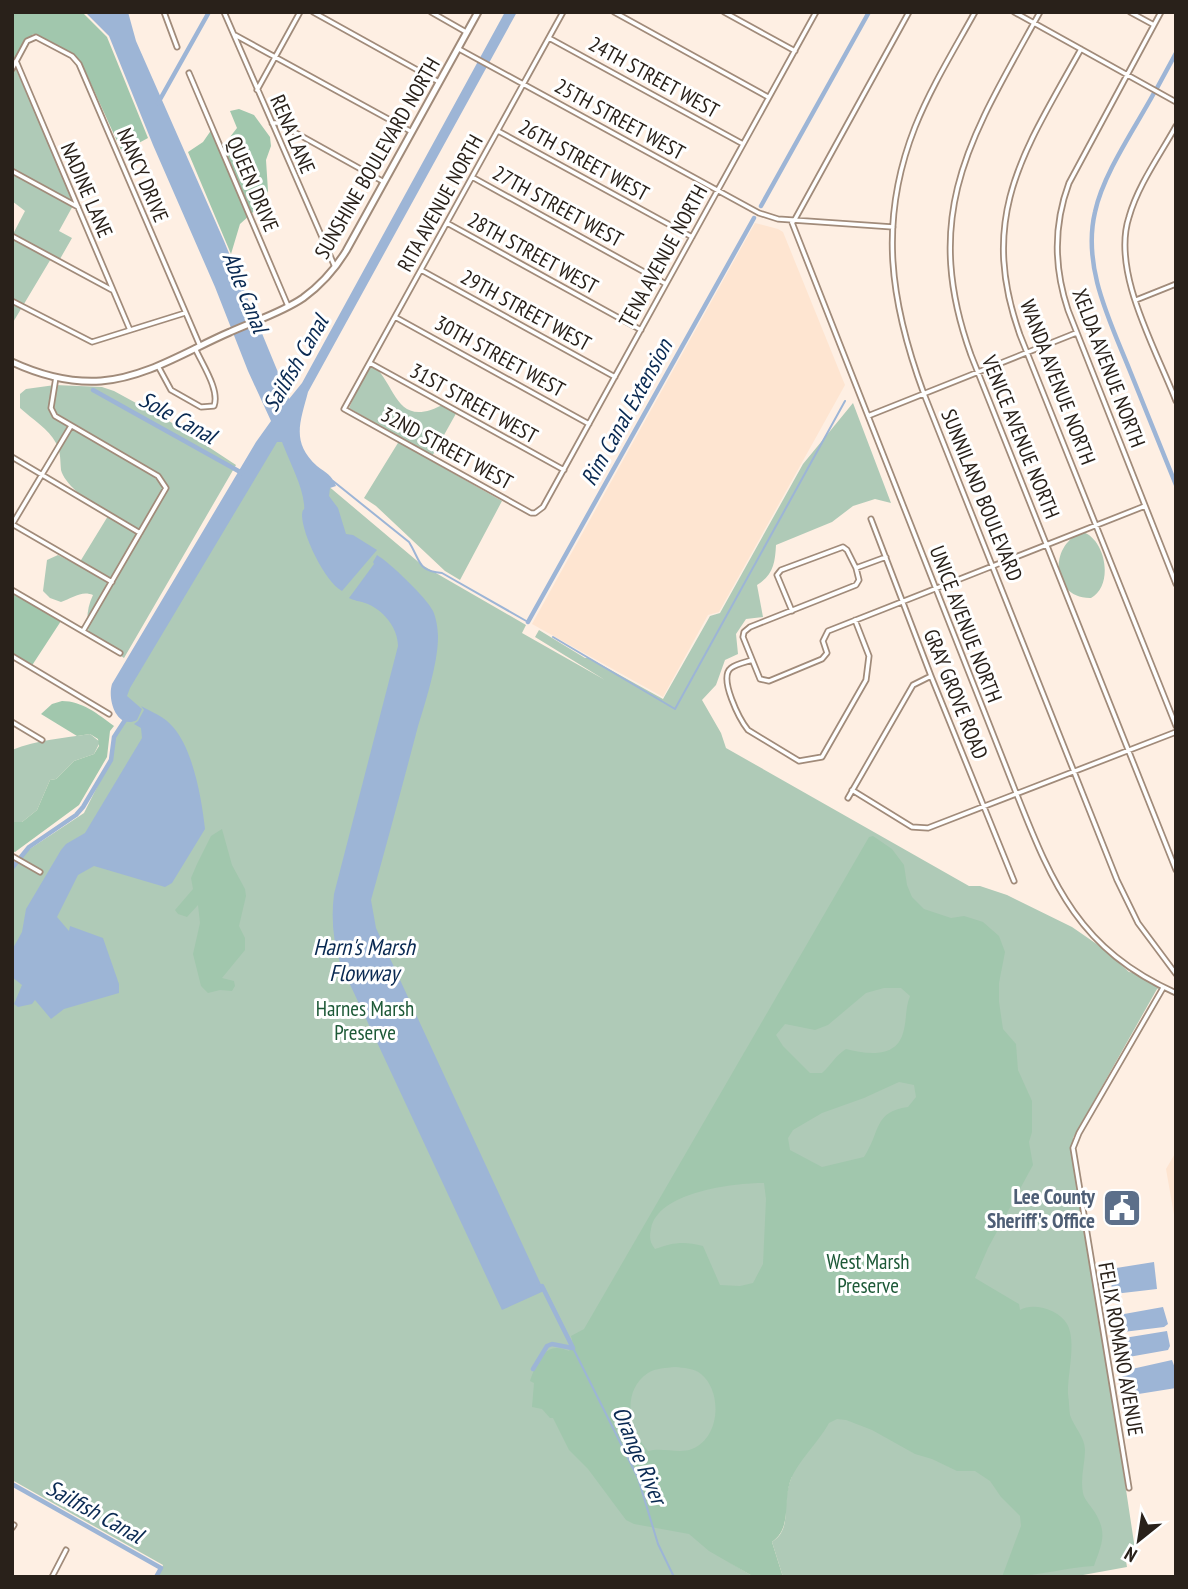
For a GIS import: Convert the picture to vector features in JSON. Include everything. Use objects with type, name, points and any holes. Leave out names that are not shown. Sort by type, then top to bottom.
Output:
[{"type":"street","points":[[164,12],[177,47]]},
{"type":"street","points":[[166,20],[172,12]]},
{"type":"street","name":"RENA LANE","points":[[224,12],[335,267]]},
{"type":"street","points":[[257,90],[300,12]]},
{"type":"street","points":[[313,12],[439,82]]},
{"type":"street","points":[[431,12],[467,32]]},
{"type":"street","name":"SUNSHINE BOULEVARD NORTH","points":[[12,362],[56,377],[101,381],[135,374],[288,306],[317,287],[335,267],[478,12]]},
{"type":"street","name":"RITA AVENUE NORTH","points":[[344,409],[563,12]]},
{"type":"street","points":[[614,12],[769,98]]},
{"type":"street","points":[[724,12],[794,51]]},
{"type":"street","name":"TENA AVENUE NORTH","points":[[535,513],[543,507],[564,470],[816,12]]},
{"type":"street","points":[[792,221],[909,12]]},
{"type":"street","name":"SUNNILAND BOULEVARD","points":[[975,12],[915,127],[901,174],[893,226],[893,271],[898,312],[924,394],[1124,895],[1148,939],[1176,974]]},
{"type":"street","points":[[1014,12],[1176,102]]},
{"type":"street","name":"VENICE AVENUE NORTH","points":[[1041,12],[975,134],[961,173],[954,200],[950,247],[954,296],[965,338],[978,372],[1176,870]]},
{"type":"street","points":[[1130,12],[1154,26]]},
{"type":"street","name":"XELDA AVENUE NORTH","points":[[1161,12],[1075,169],[1060,212],[1056,243],[1057,268],[1063,297],[1176,584]]},
{"type":"street","points":[[233,34],[412,132]]},
{"type":"street","name":"NANCY DRIVE","points":[[16,61],[27,41],[36,37],[72,57],[79,64],[185,313],[215,393],[214,407],[205,409],[174,392],[165,383],[158,366]]},
{"type":"street","name":"24TH STREET WEST","points":[[549,38],[743,144]]},
{"type":"street","name":"25TH STREET WEST","points":[[458,48],[759,213],[792,221],[893,226]]},
{"type":"street","name":"WANDA AVENUE NORTH","points":[[1081,49],[1026,149],[1011,189],[1003,243],[1005,277],[1014,318],[1027,353],[1176,726]]},
{"type":"street","points":[[12,69],[16,61]]},
{"type":"street","name":"NADINE LANE","points":[[16,61],[130,330]]},
{"type":"street","name":"QUEEN DRIVE","points":[[188,74],[288,306]]},
{"type":"street","points":[[272,123],[278,123],[384,182]]},
{"type":"street","points":[[1176,126],[1139,193],[1128,219],[1124,259],[1136,300],[1174,390],[1176,401]]},
{"type":"street","name":"26TH STREET WEST","points":[[498,131],[692,237]]},
{"type":"street","points":[[12,171],[78,207]]},
{"type":"street","name":"27TH STREET WEST","points":[[472,177],[666,284]]},
{"type":"street","name":"UNICE AVENUE NORTH","points":[[792,221],[1052,880],[1078,918],[1110,952],[1163,988],[1175,993]]},
{"type":"street","name":"28TH STREET WEST","points":[[447,223],[640,330]]},
{"type":"street","points":[[12,236],[114,291]]},
{"type":"street","name":"29TH STREET WEST","points":[[421,270],[615,377]]},
{"type":"street","points":[[1136,300],[1176,284]]},
{"type":"street","points":[[12,301],[87,341],[97,341],[185,313]]},
{"type":"street","name":"30TH STREET WEST","points":[[395,317],[589,424]]},
{"type":"street","points":[[868,416],[1076,333]]},
{"type":"street","name":"31ST STREET WEST","points":[[370,363],[564,470]]},
{"type":"street","points":[[56,377],[52,412],[71,426],[158,476],[166,488],[83,631]]},
{"type":"street","name":"32ND STREET WEST","points":[[344,409],[535,513]]},
{"type":"street","points":[[71,426],[12,524],[112,582]]},
{"type":"street","points":[[12,457],[141,533]]},
{"type":"street","points":[[792,611],[778,581],[781,570],[843,547],[847,550],[856,568],[859,580],[856,585],[792,611],[750,627],[744,632],[743,637],[760,679],[769,681],[822,659],[827,653],[823,641],[828,631],[1145,506]]},
{"type":"street","name":"GRAY GROVE ROAD","points":[[871,519],[1014,881]]},
{"type":"street","points":[[856,568],[886,557]]},
{"type":"street","points":[[12,590],[120,653]]},
{"type":"street","points":[[752,660],[730,669],[726,675],[726,683],[748,730],[799,761],[822,757],[866,680],[869,656],[855,620]]},
{"type":"street","points":[[12,656],[109,714]]},
{"type":"street","points":[[848,797],[914,685],[931,676]]},
{"type":"street","points":[[12,722],[42,740]]},
{"type":"street","points":[[852,790],[912,827],[928,828],[1176,732]]},
{"type":"street","points":[[16,858],[40,872]]},
{"type":"street","name":"FELIX ROMANO AVENUE","points":[[1129,1488],[1073,1148],[1079,1133],[1163,988]]},
{"type":"street","points":[[52,1577],[65,1550]]},
{"type":"shaded area","points":[[755,223],[783,232],[845,385],[719,612],[708,615],[663,697],[532,624]]},
{"type":"shaded area","points":[[1176,1152],[1176,1226],[1166,1169]]},
{"type":"green space","points":[[12,12],[82,12],[107,37],[148,138],[122,152],[81,62],[33,34],[12,71]]},
{"type":"green space","points":[[15,67],[75,202],[59,231],[72,238],[60,259],[52,257],[12,324],[12,236],[25,211],[12,201],[12,71]]},
{"type":"green space","points":[[239,109],[254,115],[270,137],[271,146],[266,160],[268,191],[261,205],[240,224],[231,254],[188,152],[203,142],[212,129],[223,146],[237,128],[230,111]]},
{"type":"green space","points":[[370,362],[406,409],[416,412],[446,403],[458,410],[430,460],[502,501],[460,580],[445,571],[364,498],[401,438],[349,408]]},
{"type":"green space","points":[[55,385],[102,387],[114,391],[169,421],[236,465],[124,658],[89,634],[89,604],[93,595],[81,594],[61,602],[50,598],[43,591],[47,560],[58,555],[78,565],[108,516],[68,483],[61,470],[59,449],[53,438],[20,408],[20,394],[26,389]]},
{"type":"green space","name":"Harnes Marsh Preserve","points":[[853,403],[891,503],[875,499],[853,506],[832,522],[776,545],[772,568],[767,577],[757,585],[763,617],[746,619],[736,634],[738,654],[725,660],[716,685],[702,700],[721,733],[726,748],[969,886],[980,886],[1007,895],[1072,927],[1101,947],[1129,972],[1148,975],[1161,987],[1157,989],[1073,1138],[1136,1556],[1126,1561],[1127,1567],[1072,1577],[783,1577],[772,1542],[784,1526],[787,1493],[792,1476],[726,1560],[754,1577],[158,1577],[163,1565],[12,1480],[12,871],[22,854],[84,813],[111,759],[116,734],[131,708],[121,693],[286,425],[301,463],[422,565],[526,625],[522,633],[605,680],[535,637],[539,630],[663,699],[710,616],[720,613],[803,464]]},
{"type":"green space","points":[[1083,532],[1097,544],[1104,563],[1103,583],[1091,598],[1078,596],[1068,590],[1059,570],[1064,548],[1072,538]]},
{"type":"green space","points":[[12,593],[61,621],[31,667],[12,656]]},
{"type":"green space","points":[[62,701],[83,706],[114,726],[110,731],[107,757],[79,805],[15,852],[12,851],[12,822],[22,822],[37,810],[50,780],[56,779],[74,761],[94,754],[99,746],[98,739],[90,734],[77,736],[41,714],[52,704]]},
{"type":"green space","points":[[90,734],[100,742],[94,754],[74,761],[56,779],[50,780],[37,810],[22,822],[12,822],[12,750]]},
{"type":"green space","points":[[222,829],[232,865],[245,889],[246,896],[239,926],[245,938],[245,950],[222,978],[234,981],[232,991],[208,993],[201,986],[193,954],[200,923],[198,905],[187,917],[175,910],[193,889],[191,878],[211,836]]},
{"type":"green space","name":"West Marsh Preserve","points":[[873,836],[892,849],[904,865],[912,897],[924,909],[951,918],[964,916],[983,922],[999,936],[1005,952],[999,983],[999,1002],[1003,1029],[1016,1044],[1018,1070],[1032,1101],[1032,1132],[1029,1142],[1033,1165],[988,1248],[975,1278],[1019,1304],[1020,1310],[1039,1307],[1052,1311],[1063,1319],[1070,1331],[1070,1415],[1085,1450],[1083,1493],[1102,1532],[1094,1566],[1002,1577],[1021,1526],[1020,1516],[990,1481],[975,1471],[957,1471],[915,1454],[872,1430],[837,1419],[829,1423],[797,1467],[790,1482],[785,1522],[772,1542],[783,1577],[754,1577],[709,1551],[689,1534],[634,1524],[626,1520],[588,1469],[569,1450],[553,1418],[542,1409],[532,1407],[534,1383],[530,1381],[539,1360],[548,1350],[554,1348],[569,1351],[573,1344],[571,1336],[584,1329],[869,837]],"holes":[[[884,988],[901,988],[910,996],[903,1033],[894,1047],[887,1051],[871,1053],[846,1049],[822,1073],[810,1073],[783,1046],[776,1035],[785,1024],[815,1030],[828,1025],[866,993]],[[899,1082],[914,1085],[916,1097],[908,1107],[889,1113],[883,1118],[864,1157],[822,1167],[790,1150],[788,1138],[793,1130],[822,1113]],[[764,1183],[766,1199],[763,1264],[753,1283],[740,1286],[720,1285],[703,1246],[685,1243],[655,1249],[653,1247],[650,1240],[651,1229],[656,1216],[667,1206],[698,1192]],[[672,1367],[695,1371],[708,1382],[715,1403],[713,1425],[708,1435],[692,1449],[648,1451],[636,1433],[631,1400],[639,1381],[648,1373]]]},
{"type":"water","points":[[85,12],[128,12],[136,41],[224,241],[289,399],[302,383],[505,12],[517,12],[308,392],[302,413],[300,432],[304,449],[317,466],[331,477],[336,486],[330,488],[329,496],[338,508],[346,534],[353,535],[377,550],[342,591],[335,586],[310,545],[303,523],[301,490],[282,442],[277,442],[130,688],[127,696],[142,709],[137,720],[130,722],[124,721],[115,712],[111,698],[112,684],[271,421],[109,36]]},
{"type":"water","name":"Harn's Marsh Flowway","points":[[377,555],[407,580],[429,605],[435,616],[438,637],[430,684],[371,900],[376,928],[544,1291],[502,1310],[340,963],[334,937],[334,894],[398,646],[392,626],[383,614],[372,606],[349,598],[374,564]]},
{"type":"water","points":[[141,706],[166,720],[186,748],[202,804],[205,829],[172,883],[165,887],[94,866],[78,875],[57,917],[69,931],[70,926],[103,938],[119,984],[119,993],[64,1009],[51,1019],[35,1000],[32,1004],[18,1007],[14,1004],[22,985],[12,977],[12,950],[22,932],[26,909],[61,850],[85,833],[142,738],[141,728],[134,724],[144,710]]},
{"type":"water","points":[[1154,1262],[1157,1289],[1114,1294],[1112,1292],[1110,1269]]},
{"type":"water","points":[[1163,1307],[1168,1324],[1164,1327],[1115,1333],[1113,1316]]},
{"type":"water","points":[[1167,1331],[1170,1346],[1168,1350],[1123,1358],[1118,1355],[1118,1339]]},
{"type":"water","points":[[1172,1360],[1176,1371],[1176,1388],[1126,1396],[1123,1371]]},
{"type":"waterway","points":[[158,103],[209,12]]},
{"type":"waterway","name":"Rim Canal Extension","points":[[761,206],[869,12]]},
{"type":"waterway","points":[[1157,88],[1176,53]]},
{"type":"waterway","points":[[1154,93],[1112,167],[1099,197],[1092,233],[1092,253],[1107,313],[1176,485]]},
{"type":"waterway","name":"Rim Canal Extension","points":[[528,622],[754,218]]},
{"type":"waterway","name":"Sole Canal","points":[[93,390],[242,473]]},
{"type":"waterway","points":[[553,637],[675,709],[845,401]]},
{"type":"waterway","points":[[333,481],[409,542],[418,560],[428,570],[442,573],[528,622]]},
{"type":"waterway","points":[[12,868],[29,847],[76,815],[83,807],[111,760],[114,737],[127,717]]},
{"type":"waterway","points":[[542,1286],[573,1348]]},
{"type":"waterway","points":[[533,1369],[547,1346],[552,1344],[572,1348]]},
{"type":"waterway","name":"Orange River","points":[[573,1348],[638,1478],[658,1544],[674,1577]]},
{"type":"waterway","name":"Sailfish Canal","points":[[12,1484],[161,1568],[156,1577]]},
{"type":"place","name":"Lee County Sheriff's Office","points":[[1122,1208]]},
{"type":"water label","name":"Able Canal","points":[[246,292]]}]
